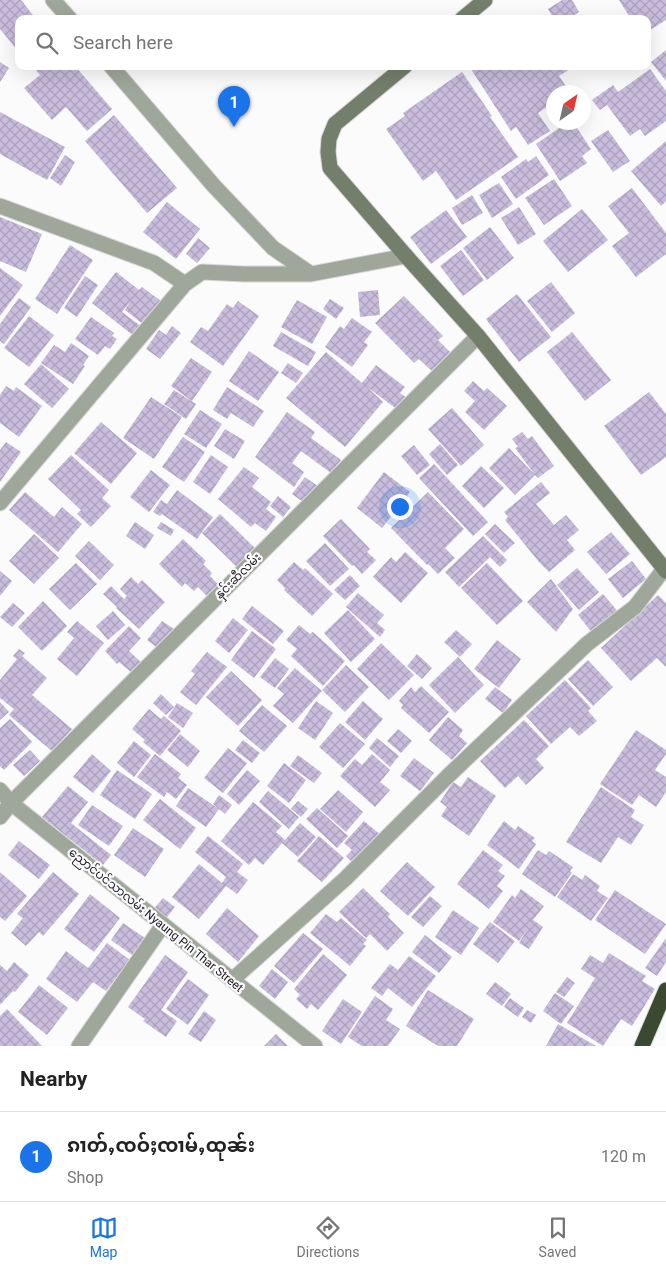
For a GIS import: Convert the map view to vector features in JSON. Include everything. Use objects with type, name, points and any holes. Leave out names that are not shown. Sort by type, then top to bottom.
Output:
[{"type":"highway","points":[[642,1046],[666,990]]},
{"type":"street","points":[[53,0],[66,15]]},
{"type":"street","points":[[467,15],[485,0]]},
{"type":"street","points":[[114,70],[214,186],[273,248],[311,274]]},
{"type":"street","points":[[232,980],[345,879],[448,776],[587,644],[635,607],[665,570],[478,336],[330,168],[329,140],[335,124],[399,70]]},
{"type":"street","points":[[0,206],[154,263],[186,284]]},
{"type":"street","points":[[0,502],[186,284],[202,272],[311,274],[406,256]]},
{"type":"street","name":"နှင်းဆီလမ်း","points":[[0,817],[11,803],[478,336]]},
{"type":"street","name":"ညောင်ပင်သာလမ်း Nyaung Pin Thar Street","points":[[0,790],[11,803],[316,1046]]},
{"type":"street","points":[[79,1046],[162,925]]},
{"type":"building","points":[[0,0],[21,0],[33,15],[15,15],[15,47],[0,29]]},
{"type":"building","points":[[562,0],[572,0],[579,12],[574,15],[552,15],[548,9]]},
{"type":"building","points":[[619,0],[666,0],[666,20],[651,29],[651,15],[628,15]]},
{"type":"building","points":[[666,50],[666,81],[651,62]]},
{"type":"building","points":[[0,62],[9,68],[0,82]]},
{"type":"building","points":[[36,70],[78,70],[112,109],[87,131],[66,107],[52,120],[24,88],[40,75]]},
{"type":"building","points":[[472,70],[568,70],[559,76],[565,85],[546,85],[546,110],[545,108],[538,113],[546,125],[546,130],[550,131],[528,145],[516,127],[511,131]]},
{"type":"building","points":[[651,70],[666,91],[666,121],[645,136],[640,129],[630,136],[607,105],[600,110],[592,100],[613,85],[618,92]]},
{"type":"building","points":[[462,72],[518,157],[456,200],[436,171],[423,181],[386,129],[405,116],[403,113]]},
{"type":"building","points":[[0,112],[65,147],[47,180],[0,154]]},
{"type":"building","points":[[114,115],[177,188],[147,213],[85,141]]},
{"type":"building","points":[[556,130],[578,130],[591,149],[582,156],[587,163],[560,181],[536,144]]},
{"type":"building","points":[[608,130],[630,161],[613,172],[591,141]]},
{"type":"building","points":[[666,141],[666,201],[661,206],[631,171]]},
{"type":"building","points":[[65,155],[75,162],[61,186],[50,178]]},
{"type":"building","points":[[536,156],[549,175],[516,199],[501,177],[526,159],[528,162]]},
{"type":"building","points":[[554,179],[572,206],[544,225],[525,198]]},
{"type":"building","points":[[499,183],[513,204],[492,218],[479,195]]},
{"type":"building","points":[[632,188],[666,233],[666,254],[636,277],[612,246],[629,233],[608,206]]},
{"type":"building","points":[[472,195],[483,213],[462,225],[452,208]]},
{"type":"building","points":[[167,202],[200,229],[176,259],[143,232]]},
{"type":"building","points":[[519,207],[536,234],[518,245],[501,218]]},
{"type":"building","points":[[582,209],[608,240],[568,272],[543,241]]},
{"type":"building","points":[[446,210],[467,237],[431,264],[410,237]]},
{"type":"building","points":[[0,217],[42,234],[26,272],[0,261]]},
{"type":"building","points":[[490,227],[514,258],[487,280],[463,248]]},
{"type":"building","points":[[198,238],[210,248],[197,263],[186,254]]},
{"type":"building","points":[[70,245],[93,260],[57,314],[35,299]]},
{"type":"building","points":[[461,250],[484,280],[463,296],[440,266]]},
{"type":"building","points":[[0,268],[23,285],[0,316]]},
{"type":"building","points":[[116,272],[139,290],[142,287],[161,301],[144,325],[125,310],[130,302],[122,312],[142,327],[135,337],[92,303]]},
{"type":"building","points":[[85,276],[98,285],[77,317],[64,308]]},
{"type":"building","points":[[551,282],[575,313],[552,332],[527,301]]},
{"type":"building","points":[[378,290],[380,315],[360,317],[358,292]]},
{"type":"building","points":[[517,294],[551,337],[519,362],[486,319]]},
{"type":"building","points":[[404,296],[443,336],[438,340],[452,354],[433,372],[419,359],[414,363],[375,323]]},
{"type":"building","points":[[19,298],[31,307],[4,344],[0,341],[0,324]]},
{"type":"building","points":[[330,299],[344,308],[336,319],[323,309]]},
{"type":"building","points":[[297,300],[327,317],[312,344],[281,327]]},
{"type":"building","points":[[238,301],[259,316],[223,366],[190,342],[201,327],[208,331],[227,304],[233,308]]},
{"type":"building","points":[[29,316],[54,335],[29,367],[4,348]]},
{"type":"building","points":[[91,317],[114,333],[112,336],[117,339],[110,349],[105,346],[98,355],[75,339]]},
{"type":"building","points":[[352,318],[372,332],[364,342],[368,345],[352,367],[325,347],[340,326],[344,329]]},
{"type":"building","points":[[172,326],[181,333],[160,359],[146,349],[159,330],[166,335]]},
{"type":"building","points":[[281,332],[316,352],[308,366],[273,346]]},
{"type":"building","points":[[572,332],[611,380],[585,401],[547,352]]},
{"type":"building","points":[[71,343],[89,356],[73,384],[41,363],[54,345],[65,352]]},
{"type":"building","points":[[249,351],[279,372],[258,401],[229,381]]},
{"type":"building","points":[[326,352],[362,383],[376,365],[405,387],[400,393],[407,398],[398,410],[367,387],[383,402],[345,447],[286,398]]},
{"type":"building","points":[[191,358],[212,372],[192,401],[171,386]]},
{"type":"building","points":[[288,363],[303,373],[296,383],[281,373]]},
{"type":"building","points":[[41,364],[69,389],[52,408],[24,384]]},
{"type":"building","points":[[473,381],[484,391],[487,388],[507,406],[484,430],[465,412],[475,401],[464,391]]},
{"type":"building","points":[[6,386],[14,391],[16,387],[42,406],[19,437],[0,423],[0,395]]},
{"type":"building","points":[[227,387],[264,411],[253,427],[231,413],[227,419],[213,410]]},
{"type":"building","points":[[174,390],[196,404],[186,419],[164,404]]},
{"type":"building","points":[[649,392],[666,414],[666,457],[641,475],[604,426]]},
{"type":"building","points":[[151,397],[182,417],[154,459],[123,438]]},
{"type":"building","points":[[452,408],[484,445],[461,466],[428,429]]},
{"type":"building","points":[[200,410],[222,424],[206,448],[184,434]]},
{"type":"building","points":[[287,412],[315,432],[311,438],[341,460],[331,473],[301,451],[292,463],[304,472],[294,487],[255,457]]},
{"type":"building","points":[[101,422],[137,453],[111,484],[74,453]]},
{"type":"building","points":[[225,429],[245,441],[234,459],[214,446]]},
{"type":"building","points":[[522,432],[528,439],[532,436],[554,466],[538,478],[515,448],[518,447],[512,439]]},
{"type":"building","points":[[183,437],[205,452],[184,482],[162,467]]},
{"type":"building","points":[[6,442],[21,452],[0,482],[0,450]]},
{"type":"building","points":[[440,444],[458,465],[447,475],[429,454]]},
{"type":"building","points":[[414,445],[430,465],[417,475],[401,456]]},
{"type":"building","points":[[509,448],[535,475],[515,495],[489,468]]},
{"type":"building","points":[[71,455],[109,490],[102,498],[111,506],[91,527],[77,514],[81,510],[48,479]]},
{"type":"building","points":[[211,455],[228,467],[210,494],[193,482]]},
{"type":"building","points":[[434,464],[488,522],[473,536],[419,478]]},
{"type":"building","points":[[481,466],[504,488],[484,508],[462,486]]},
{"type":"building","points":[[244,467],[259,478],[252,487],[271,502],[266,509],[276,517],[266,531],[255,523],[251,527],[218,499]]},
{"type":"building","points":[[151,470],[170,485],[149,512],[130,497]]},
{"type":"building","points":[[384,472],[410,492],[382,528],[357,508]]},
{"type":"building","points":[[305,477],[319,487],[306,504],[292,494]]},
{"type":"building","points":[[541,482],[550,493],[536,504],[554,525],[566,515],[579,530],[567,540],[575,550],[549,572],[505,520],[508,517],[504,512]]},
{"type":"building","points":[[177,490],[213,517],[197,539],[162,514],[160,516],[153,512],[161,500],[167,504]]},
{"type":"building","points":[[25,492],[54,517],[62,507],[82,524],[58,552],[9,510]]},
{"type":"building","points":[[428,492],[464,529],[445,548],[455,558],[438,574],[391,528]]},
{"type":"building","points":[[278,496],[291,507],[283,517],[270,506]]},
{"type":"building","points":[[220,514],[257,550],[239,569],[202,533]]},
{"type":"building","points":[[341,519],[370,549],[367,552],[376,560],[362,574],[323,536]]},
{"type":"building","points":[[135,522],[154,535],[145,549],[126,536]]},
{"type":"building","points":[[161,522],[174,530],[171,536],[157,528]]},
{"type":"building","points":[[495,524],[515,543],[504,553],[485,534]]},
{"type":"building","points":[[611,532],[630,554],[606,574],[587,552]]},
{"type":"building","points":[[34,534],[59,558],[34,584],[9,561]]},
{"type":"building","points":[[483,536],[507,560],[500,567],[490,557],[459,587],[445,572]]},
{"type":"building","points":[[183,539],[206,561],[203,564],[212,573],[210,576],[220,586],[209,598],[198,587],[194,591],[185,583],[182,587],[159,564]]},
{"type":"building","points":[[89,541],[114,565],[100,580],[75,556]]},
{"type":"building","points":[[325,543],[349,569],[330,586],[306,561]]},
{"type":"building","points":[[405,552],[428,573],[401,603],[373,577],[391,557],[396,562]]},
{"type":"building","points":[[632,561],[646,579],[623,598],[608,579]]},
{"type":"building","points":[[294,562],[303,570],[305,568],[333,594],[312,616],[284,590],[285,588],[277,580]]},
{"type":"building","points":[[76,563],[97,584],[70,610],[49,589]]},
{"type":"building","points":[[487,563],[523,601],[497,625],[461,588]]},
{"type":"building","points":[[577,568],[599,592],[579,610],[557,585]]},
{"type":"building","points":[[0,571],[12,581],[0,596]]},
{"type":"building","points":[[350,575],[360,586],[345,600],[334,590]]},
{"type":"building","points":[[131,577],[138,584],[142,580],[165,602],[139,629],[103,594],[111,586],[124,599],[127,596],[120,589]]},
{"type":"building","points":[[551,579],[573,609],[556,632],[527,602]]},
{"type":"building","points":[[358,593],[384,615],[377,623],[385,630],[380,637],[346,607]]},
{"type":"building","points":[[603,594],[620,614],[594,635],[578,615]]},
{"type":"building","points":[[658,595],[666,603],[666,667],[657,658],[631,681],[601,648]]},
{"type":"building","points":[[43,601],[67,626],[42,651],[18,627]]},
{"type":"building","points":[[13,603],[25,613],[12,627],[0,617]]},
{"type":"building","points":[[252,606],[284,631],[273,644],[242,619]]},
{"type":"building","points":[[348,610],[375,639],[351,662],[324,633]]},
{"type":"building","points":[[113,611],[125,625],[108,640],[96,626]]},
{"type":"building","points":[[233,618],[248,630],[229,653],[215,641]]},
{"type":"building","points":[[77,621],[104,643],[77,676],[57,659],[74,638],[67,632]]},
{"type":"building","points":[[162,621],[174,629],[159,649],[147,640]]},
{"type":"building","points":[[299,625],[310,634],[313,632],[345,661],[323,686],[291,656],[297,649],[286,640]]},
{"type":"building","points":[[129,626],[141,638],[129,651],[142,663],[132,673],[119,662],[117,664],[105,651]]},
{"type":"building","points":[[456,630],[472,644],[460,657],[444,642]]},
{"type":"building","points":[[252,631],[276,649],[254,678],[231,660]]},
{"type":"building","points":[[497,640],[521,659],[499,688],[474,669]]},
{"type":"building","points":[[381,643],[414,675],[389,700],[357,669]]},
{"type":"building","points":[[19,649],[25,653],[22,656],[47,678],[32,695],[72,729],[52,751],[9,715],[14,709],[0,698],[0,680],[17,659],[13,656]]},
{"type":"building","points":[[207,652],[227,667],[196,705],[180,692],[195,674],[191,671]]},
{"type":"building","points":[[417,654],[432,668],[422,679],[407,666]]},
{"type":"building","points":[[458,657],[484,685],[455,713],[429,685]]},
{"type":"building","points":[[275,658],[289,669],[275,688],[260,677]]},
{"type":"building","points":[[588,660],[613,687],[593,706],[568,679]]},
{"type":"building","points":[[346,665],[369,687],[345,712],[322,690]]},
{"type":"building","points":[[295,668],[322,691],[293,723],[273,706],[284,694],[277,688]]},
{"type":"building","points":[[231,671],[262,700],[238,726],[206,697]]},
{"type":"building","points":[[565,680],[591,708],[588,711],[597,721],[579,736],[570,727],[551,744],[526,716]]},
{"type":"building","points":[[421,686],[449,712],[429,733],[401,708],[403,705],[399,701],[411,687],[415,692]]},
{"type":"building","points":[[495,687],[512,700],[503,713],[485,699]]},
{"type":"building","points":[[161,694],[174,707],[166,715],[153,703]]},
{"type":"building","points":[[316,701],[333,713],[315,740],[298,728]]},
{"type":"building","points":[[363,701],[383,719],[365,740],[345,722]]},
{"type":"building","points":[[0,702],[9,712],[0,720]]},
{"type":"building","points":[[177,703],[193,713],[183,728],[168,717]]},
{"type":"building","points":[[262,705],[287,726],[264,752],[239,731]]},
{"type":"building","points":[[149,709],[161,719],[164,716],[181,731],[160,756],[143,742],[145,740],[132,729]]},
{"type":"building","points":[[448,717],[463,730],[459,736],[467,743],[452,760],[429,740]]},
{"type":"building","points":[[10,719],[32,742],[4,770],[0,766],[0,728]]},
{"type":"building","points":[[524,720],[549,746],[536,759],[544,768],[526,785],[518,776],[505,788],[480,761]]},
{"type":"building","points":[[340,723],[365,744],[343,768],[319,747]]},
{"type":"building","points":[[398,729],[412,741],[401,753],[387,741]]},
{"type":"building","points":[[636,730],[666,750],[666,754],[655,770],[666,777],[666,792],[656,807],[639,795],[632,805],[600,784]]},
{"type":"building","points":[[180,734],[200,751],[188,767],[167,750]]},
{"type":"building","points":[[377,738],[399,756],[390,767],[369,748]]},
{"type":"building","points":[[243,740],[260,753],[252,763],[235,750]]},
{"type":"building","points":[[134,741],[151,755],[134,777],[117,763]]},
{"type":"building","points":[[228,748],[247,763],[223,793],[204,778]]},
{"type":"building","points":[[30,750],[40,761],[24,776],[13,765]]},
{"type":"building","points":[[92,754],[111,771],[93,793],[73,777]]},
{"type":"building","points":[[155,754],[181,774],[178,778],[187,785],[176,799],[167,792],[164,797],[137,777]]},
{"type":"building","points":[[372,754],[390,770],[380,782],[390,790],[375,807],[340,776],[355,759],[362,765]]},
{"type":"building","points":[[298,755],[322,773],[314,783],[290,766]]},
{"type":"building","points":[[414,758],[434,773],[420,791],[400,776]]},
{"type":"building","points":[[284,763],[306,780],[289,803],[267,786]]},
{"type":"building","points":[[117,770],[152,794],[135,819],[100,795]]},
{"type":"building","points":[[247,770],[260,781],[239,805],[227,794]]},
{"type":"building","points":[[468,777],[496,796],[469,836],[441,816],[447,807],[440,802],[453,782],[461,787]]},
{"type":"building","points":[[68,786],[88,802],[71,823],[111,855],[103,865],[42,817]]},
{"type":"building","points":[[601,787],[635,810],[631,817],[644,825],[631,845],[618,837],[601,863],[566,842]]},
{"type":"building","points":[[188,788],[219,809],[206,827],[176,806]]},
{"type":"building","points":[[338,790],[363,812],[346,832],[320,809]]},
{"type":"building","points":[[268,791],[299,817],[289,829],[259,802]]},
{"type":"building","points":[[219,795],[232,805],[225,814],[213,804]]},
{"type":"building","points":[[160,799],[196,828],[180,849],[143,820]]},
{"type":"building","points":[[298,801],[308,809],[301,817],[291,809]]},
{"type":"building","points":[[253,802],[282,826],[276,832],[285,840],[300,823],[316,837],[298,857],[282,843],[263,865],[255,858],[249,865],[221,841]]},
{"type":"building","points":[[92,805],[123,826],[109,846],[78,825]]},
{"type":"building","points":[[317,808],[348,836],[337,848],[306,819]]},
{"type":"building","points":[[364,821],[382,836],[353,863],[346,856],[352,850],[344,843]]},
{"type":"building","points":[[504,821],[515,830],[518,826],[535,838],[532,841],[536,844],[519,869],[487,845]]},
{"type":"building","points":[[133,828],[164,849],[145,877],[114,855]]},
{"type":"building","points":[[208,836],[243,864],[237,872],[248,880],[237,894],[226,886],[199,919],[172,897],[199,864],[222,883],[226,877],[195,852]]},
{"type":"building","points":[[319,836],[344,858],[322,882],[297,861]]},
{"type":"building","points":[[19,841],[50,865],[39,879],[8,855]]},
{"type":"building","points":[[483,850],[503,865],[498,871],[505,876],[497,886],[503,891],[489,909],[457,884]]},
{"type":"building","points":[[538,850],[546,855],[549,851],[573,867],[570,871],[572,873],[555,897],[522,874]]},
{"type":"building","points":[[407,862],[435,887],[408,916],[380,891]]},
{"type":"building","points":[[0,872],[27,896],[5,921],[0,917]]},
{"type":"building","points":[[53,872],[79,894],[43,936],[39,932],[26,946],[11,933],[23,918],[17,914]]},
{"type":"building","points":[[573,874],[582,880],[585,875],[600,886],[597,891],[608,898],[591,921],[557,897]]},
{"type":"building","points":[[363,888],[390,914],[388,917],[404,933],[387,951],[370,934],[366,938],[339,912]]},
{"type":"building","points":[[521,889],[544,906],[533,920],[543,927],[529,949],[519,943],[527,930],[519,941],[493,922],[512,895],[515,898]]},
{"type":"building","points":[[615,890],[666,924],[645,954],[595,920]]},
{"type":"building","points":[[90,894],[120,918],[94,952],[64,929]]},
{"type":"building","points":[[430,896],[442,906],[423,927],[411,917]]},
{"type":"building","points":[[163,898],[175,907],[164,921],[152,911]]},
{"type":"building","points":[[227,908],[259,936],[238,962],[206,934]]},
{"type":"building","points":[[453,910],[479,928],[461,955],[435,937]]},
{"type":"building","points":[[326,914],[337,922],[341,918],[367,940],[363,944],[366,946],[350,966],[310,933]]},
{"type":"building","points":[[490,922],[515,941],[498,963],[473,944]]},
{"type":"building","points":[[123,923],[148,940],[135,957],[111,940]]},
{"type":"building","points":[[303,933],[323,949],[294,983],[274,966]]},
{"type":"building","points":[[425,935],[452,957],[439,973],[412,952]]},
{"type":"building","points":[[666,938],[666,962],[657,976],[645,968]]},
{"type":"building","points":[[107,943],[130,960],[106,991],[93,982],[77,1002],[46,979],[66,951],[88,968]]},
{"type":"building","points":[[609,953],[646,976],[642,981],[655,989],[632,1026],[621,1019],[603,1046],[567,1023],[595,978],[581,969],[590,955],[603,963]]},
{"type":"building","points":[[323,954],[347,975],[318,1010],[311,1004],[307,1009],[296,999],[300,995],[294,989]]},
{"type":"building","points":[[165,955],[188,972],[161,1010],[177,1021],[166,1037],[143,1021],[145,1019],[128,1007]]},
{"type":"building","points":[[409,956],[436,976],[412,1007],[388,988],[382,996],[371,988],[390,964],[398,970]]},
{"type":"building","points":[[14,962],[29,975],[15,992],[13,991],[0,1005],[0,965],[7,971]]},
{"type":"building","points":[[272,969],[288,982],[275,999],[259,986]]},
{"type":"building","points":[[567,977],[575,983],[564,997],[556,992]]},
{"type":"building","points":[[188,979],[209,995],[188,1025],[166,1009]]},
{"type":"building","points":[[495,982],[511,994],[502,1006],[486,994]]},
{"type":"building","points":[[39,985],[68,1008],[47,1035],[18,1012]]},
{"type":"building","points":[[428,990],[474,1019],[457,1046],[438,1046],[406,1026]]},
{"type":"building","points":[[555,993],[574,1006],[561,1024],[543,1011]]},
{"type":"building","points":[[375,996],[393,1009],[386,1020],[400,1029],[388,1046],[362,1046],[348,1037]]},
{"type":"building","points":[[510,998],[524,1008],[518,1017],[504,1007]]},
{"type":"building","points":[[343,999],[362,1012],[341,1044],[322,1031]]},
{"type":"building","points":[[7,1009],[42,1046],[0,1046],[0,1016]]},
{"type":"building","points":[[527,1010],[536,1015],[531,1023],[522,1017]]},
{"type":"building","points":[[204,1011],[216,1020],[201,1042],[188,1034]]},
{"type":"building","points":[[558,1024],[596,1046],[546,1046]]},
{"type":"building","points":[[276,1034],[288,1046],[264,1046]]},
{"type":"place","name":"ၵၢတ်ႇၸဝ်ႈၸၢမ်ႇထုၼ်း","points":[[234,127]]}]
